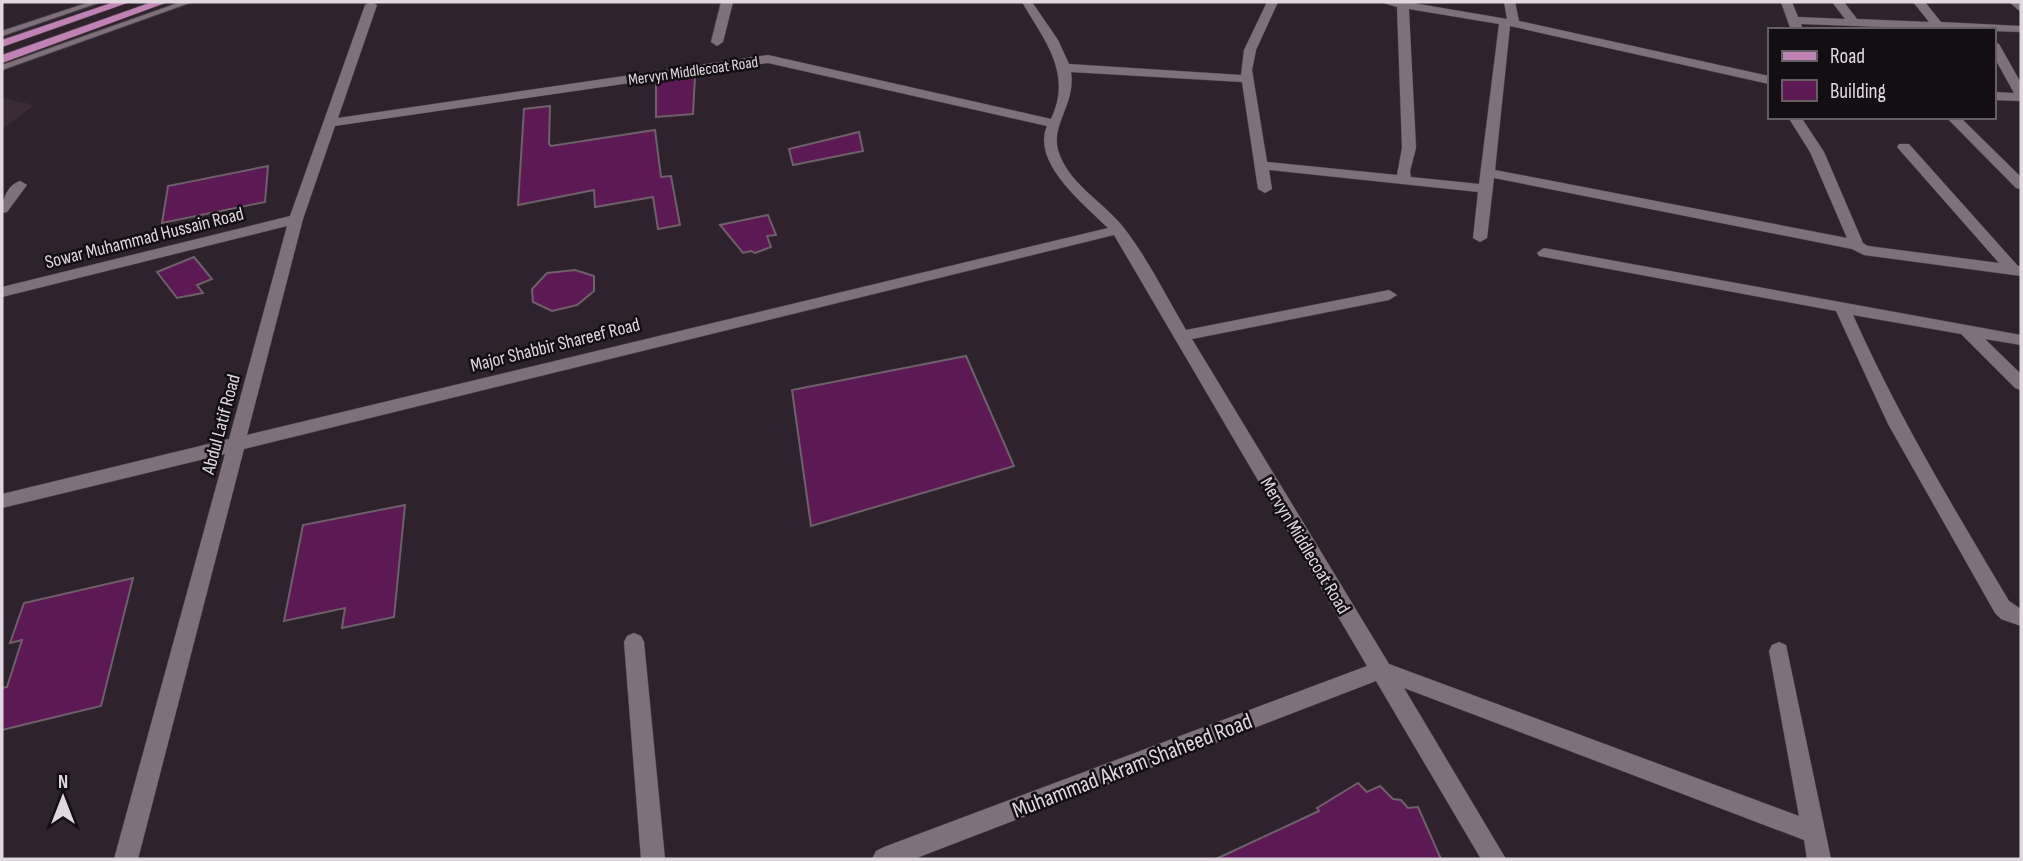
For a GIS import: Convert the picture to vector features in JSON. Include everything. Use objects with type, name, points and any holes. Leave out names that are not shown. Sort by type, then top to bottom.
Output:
[{"type":"main road","points":[[2,44],[124,2]]},
{"type":"main road","points":[[2,59],[162,2]]},
{"type":"street","points":[[717,42],[727,2]]},
{"type":"street","points":[[1027,2],[1067,68],[1068,83],[1061,112],[1052,123]]},
{"type":"street","points":[[1265,189],[1246,79],[1250,50],[1273,2]]},
{"type":"street","points":[[1387,2],[1510,22],[1768,80]]},
{"type":"street","points":[[1480,238],[1510,22],[1510,2]]},
{"type":"street","points":[[1787,2],[1796,25],[1853,22],[1969,28]]},
{"type":"street","points":[[1838,2],[1853,22]]},
{"type":"street","points":[[1919,2],[1938,26]]},
{"type":"street","points":[[2014,2],[2021,9]]},
{"type":"street","name":"Abdul Latif Road","points":[[126,859],[296,219],[371,5]]},
{"type":"street","points":[[1404,5],[1409,148],[1404,171],[1405,181]]},
{"type":"street","points":[[1995,29],[2021,29]]},
{"type":"street","points":[[1995,51],[2019,98]]},
{"type":"street","name":"Mervyn Middlecoat Road","points":[[329,122],[768,59],[1052,123],[1052,151],[1062,170],[1118,230],[1493,859]]},
{"type":"street","points":[[1067,68],[1246,79]]},
{"type":"street","points":[[1995,96],[2019,98]]},
{"type":"street","points":[[1795,119],[1817,152],[1857,244]]},
{"type":"street","points":[[1954,119],[2021,185]]},
{"type":"street","points":[[1904,147],[2017,270]]},
{"type":"street","points":[[1261,165],[1485,189]]},
{"type":"street","points":[[1487,173],[1857,244],[1874,253],[2017,270]]},
{"type":"street","points":[[2,209],[20,185]]},
{"type":"street","name":"Sowar Muhammad Hussain Road","points":[[2,292],[296,219]]},
{"type":"street","name":"Major Shabbir Shareef Road","points":[[2,501],[1118,230]]},
{"type":"street","points":[[1544,253],[1843,310],[2021,340]]},
{"type":"street","points":[[1181,336],[1390,295]]},
{"type":"street","points":[[1843,310],[1867,369],[1906,442],[2002,607],[2008,613],[2021,618]]},
{"type":"street","points":[[1967,331],[2021,384]]},
{"type":"street","points":[[634,642],[653,859]]},
{"type":"street","points":[[1779,651],[1819,859]]},
{"type":"street","points":[[1380,670],[1812,832]]},
{"type":"street","name":"Muhammad Akram Shaheed Road","points":[[884,859],[1380,670]]},
{"type":"lane","points":[[2,34],[97,2]]},
{"type":"lane","points":[[2,68],[188,2]]},
{"type":"shaded area","points":[[2,98],[34,105],[2,129]]},
{"type":"building","points":[[695,76],[693,114],[656,117],[656,82]]},
{"type":"building","points":[[550,106],[551,146],[655,130],[661,177],[671,176],[680,225],[658,229],[653,197],[595,207],[594,190],[518,205],[524,109]]},
{"type":"building","points":[[859,132],[863,151],[793,165],[789,149]]},
{"type":"building","points":[[268,166],[265,202],[162,223],[168,186]]},
{"type":"building","points":[[768,215],[776,235],[767,236],[771,247],[755,253],[743,253],[720,225]]},
{"type":"building","points":[[194,257],[212,279],[197,285],[203,293],[177,298],[157,272]]},
{"type":"building","points":[[575,270],[594,276],[594,291],[577,305],[552,311],[533,302],[532,289],[547,273]]},
{"type":"building","points":[[966,356],[1014,466],[811,526],[792,390]]},
{"type":"building","points":[[405,505],[394,617],[342,628],[345,608],[284,621],[303,525]]},
{"type":"building","points":[[133,578],[101,706],[2,730],[2,688],[7,687],[22,640],[10,643],[24,603]]},
{"type":"building","points":[[1358,783],[1367,792],[1380,786],[1393,799],[1401,800],[1408,808],[1418,807],[1441,859],[1216,859],[1319,811],[1317,808]]}]
